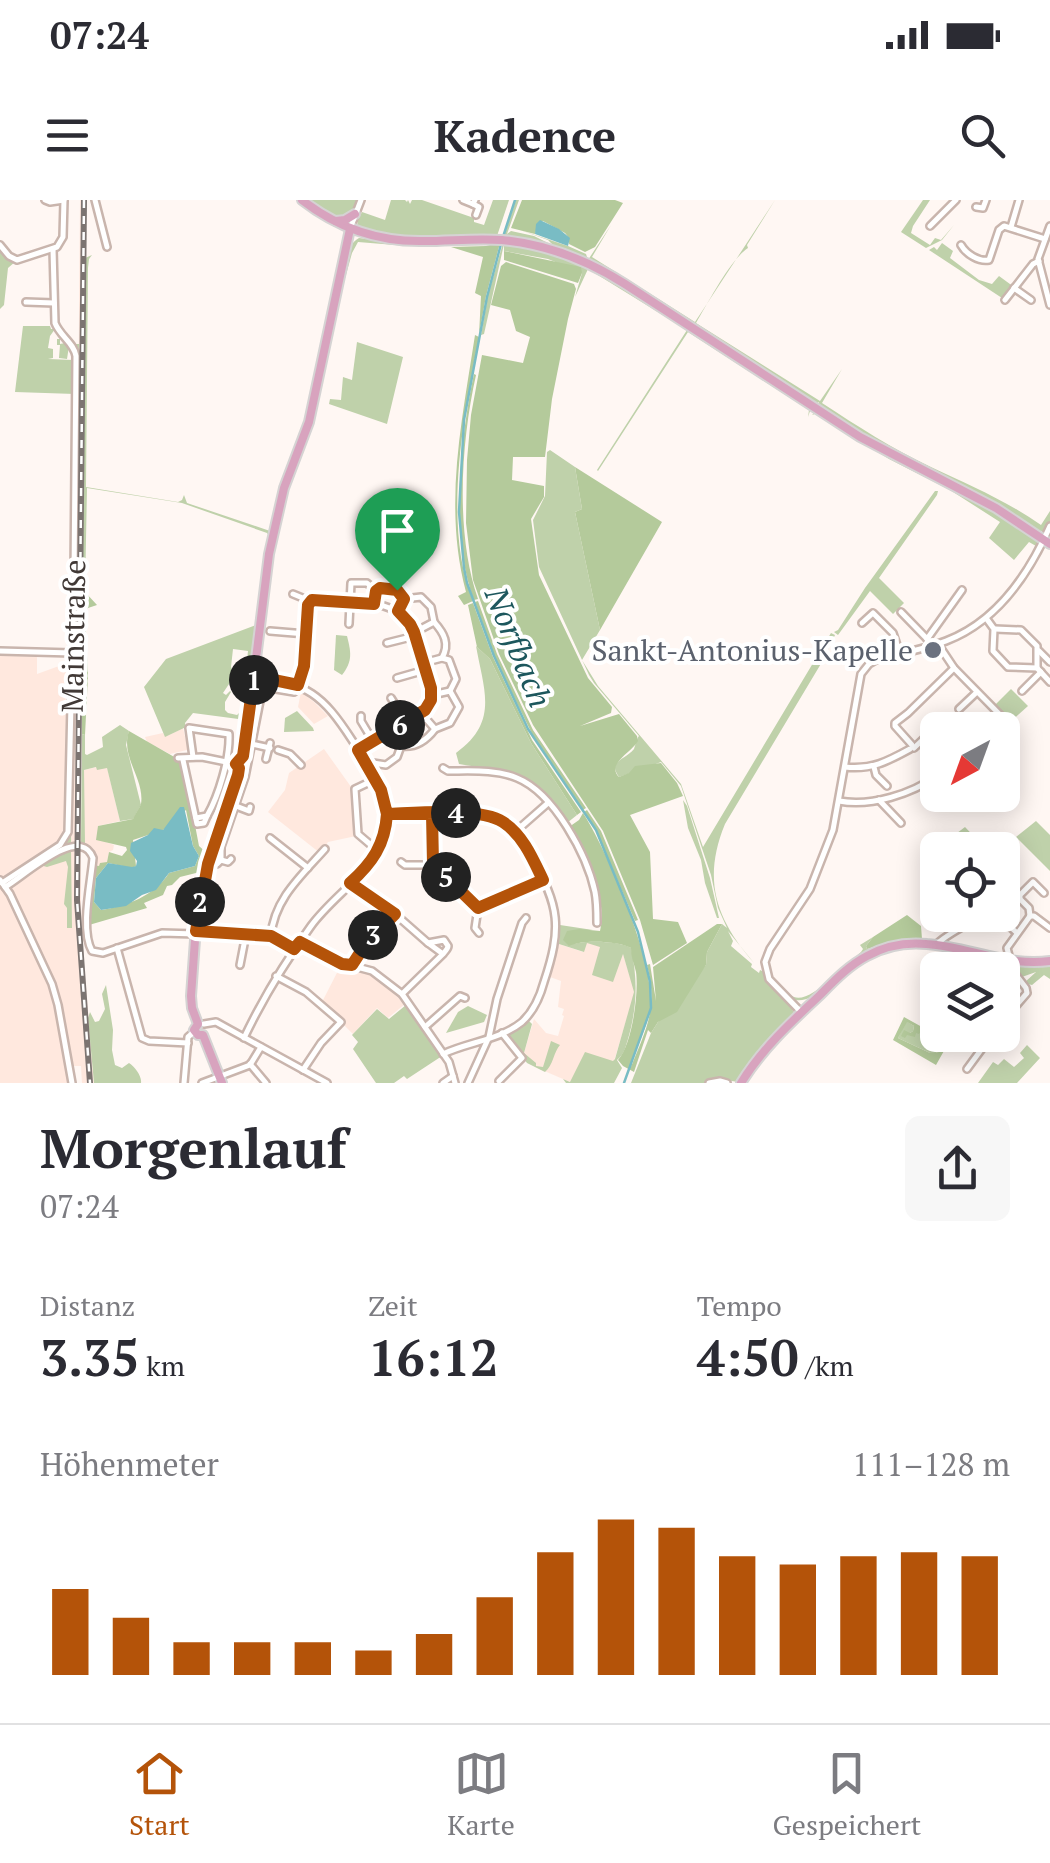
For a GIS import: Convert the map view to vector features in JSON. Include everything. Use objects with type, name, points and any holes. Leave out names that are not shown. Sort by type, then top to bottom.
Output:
[{"type":"main road","points":[[302,200],[332,220],[366,234],[412,242],[513,241],[552,250],[601,270],[850,431],[996,508],[1047,542]]},
{"type":"main road","points":[[332,220],[345,220],[355,214]]},
{"type":"main road","points":[[221,1080],[191,1002],[196,933],[208,863],[244,751],[267,563],[284,488],[310,422],[350,229]]},
{"type":"main road","points":[[345,250],[354,239],[366,234]]},
{"type":"main road","points":[[741,1083],[801,1012],[849,967],[873,953],[904,945],[936,945],[967,952]]},
{"type":"main road","points":[[1020,962],[1050,962]]},
{"type":"street","points":[[0,245],[18,260],[60,244],[64,200],[45,200]]},
{"type":"street","points":[[95,200],[107,247]]},
{"type":"street","points":[[350,229],[360,200]]},
{"type":"street","points":[[462,200],[479,207],[476,215]]},
{"type":"street","points":[[930,226],[956,200]]},
{"type":"street","points":[[976,207],[983,208],[986,200]]},
{"type":"street","points":[[1011,227],[1019,200]]},
{"type":"street","points":[[961,245],[972,256],[989,260],[1004,226],[1046,245]]},
{"type":"street","points":[[1049,300],[1039,261],[1050,226]]},
{"type":"street","points":[[26,302],[54,303],[53,249]]},
{"type":"street","points":[[1005,300],[1039,261]]},
{"type":"street","points":[[1014,288],[1031,300]]},
{"type":"street","name":"Mainstraße","points":[[15,878],[60,844],[67,834],[76,365],[75,349],[56,327],[54,303]]},
{"type":"street","points":[[801,1012],[768,976],[764,966],[807,894],[835,826],[861,674],[874,661],[935,644],[986,618],[1047,542],[1050,526]]},
{"type":"street","points":[[348,624],[352,582],[368,583],[376,591]]},
{"type":"street","points":[[374,604],[376,591],[382,586],[397,590],[404,599]]},
{"type":"street","points":[[927,639],[962,590]]},
{"type":"street","points":[[293,594],[310,601],[386,606],[398,611],[410,624],[432,695],[429,706],[358,750]]},
{"type":"street","points":[[398,611],[404,599]]},
{"type":"street","points":[[397,678],[442,658],[446,649],[426,599],[404,599]]},
{"type":"street","points":[[298,690],[310,601]]},
{"type":"street","points":[[902,612],[997,712]]},
{"type":"street","points":[[862,623],[873,613],[894,633],[900,654]]},
{"type":"street","points":[[986,618],[994,629],[993,651],[1008,667],[1039,670]]},
{"type":"street","points":[[387,643],[434,622]]},
{"type":"street","points":[[994,629],[1018,628],[1036,644],[1039,670],[1050,682]]},
{"type":"street","points":[[270,631],[306,634]]},
{"type":"street","points":[[1037,649],[1050,662]]},
{"type":"street","points":[[0,651],[72,653]]},
{"type":"street","points":[[401,746],[414,746],[434,728],[450,723],[459,708],[450,691],[455,676],[450,662],[442,658]]},
{"type":"street","points":[[912,747],[894,723],[954,668]]},
{"type":"street","points":[[1022,691],[1039,670]]},
{"type":"street","points":[[244,1038],[294,949],[326,906],[368,866],[378,851],[387,814],[376,779],[329,709],[298,690],[254,676]]},
{"type":"street","points":[[208,863],[221,860],[221,847],[259,721],[260,698],[265,690],[273,688],[298,690]]},
{"type":"street","points":[[432,695],[450,691]]},
{"type":"street","points":[[959,709],[977,692]]},
{"type":"street","points":[[390,698],[406,722]]},
{"type":"street","points":[[420,712],[434,728]]},
{"type":"street","points":[[361,716],[373,741]]},
{"type":"street","points":[[193,757],[188,731],[191,726],[228,732],[230,738],[226,762],[223,776],[207,816],[196,818],[181,759],[193,757],[226,762],[238,765]]},
{"type":"street","points":[[368,766],[386,765],[397,757],[401,746],[392,730]]},
{"type":"street","points":[[845,767],[874,767],[920,741]]},
{"type":"street","points":[[252,744],[272,747],[301,764]]},
{"type":"street","points":[[266,759],[272,747]]},
{"type":"street","points":[[874,767],[886,786]]},
{"type":"street","points":[[442,768],[493,772],[515,777],[532,787],[566,826],[582,856],[595,893],[598,923]]},
{"type":"street","points":[[376,779],[355,790],[358,834],[378,851]]},
{"type":"street","points":[[840,802],[879,800],[920,785]]},
{"type":"street","points":[[879,800],[901,823]]},
{"type":"street","points":[[515,832],[548,803]]},
{"type":"street","points":[[236,806],[249,810]]},
{"type":"street","points":[[387,814],[484,814],[502,821],[515,832],[543,880],[556,915],[553,954],[531,1012],[502,1033],[443,1054]]},
{"type":"street","points":[[432,814],[433,864]]},
{"type":"street","points":[[270,838],[308,868]]},
{"type":"street","points":[[72,1083],[56,995],[2,883],[71,846],[81,846],[88,848],[93,858],[88,946],[98,953],[162,933],[271,936],[294,949]]},
{"type":"street","points":[[271,936],[279,906],[325,849]]},
{"type":"street","points":[[221,860],[231,859]]},
{"type":"street","points":[[401,862],[433,864],[478,908]]},
{"type":"street","points":[[478,908],[543,880]]},
{"type":"street","points":[[350,883],[443,954]]},
{"type":"street","points":[[1008,952],[1007,946],[1030,916],[1030,909],[1020,897],[1032,886],[1044,894]]},
{"type":"street","points":[[478,908],[478,932]]},
{"type":"street","points":[[352,965],[367,942],[395,914]]},
{"type":"street","points":[[1030,916],[1049,926]]},
{"type":"street","points":[[468,1083],[489,1037],[500,990],[526,918]]},
{"type":"street","points":[[936,945],[952,932]]},
{"type":"street","points":[[240,965],[246,934]]},
{"type":"street","points":[[402,994],[448,948],[446,940],[428,943]]},
{"type":"street","points":[[300,942],[342,964],[372,971],[402,994],[449,1062],[454,1079],[443,1083]]},
{"type":"street","points":[[117,948],[142,1038],[188,1044]]},
{"type":"street","points":[[276,976],[306,992],[341,1022],[303,1070]]},
{"type":"street","points":[[425,1027],[460,996],[465,998]]},
{"type":"street","points":[[789,999],[802,1004],[818,996]]},
{"type":"street","points":[[184,1083],[189,1034],[214,1024],[327,1083]]},
{"type":"street","points":[[499,1081],[522,1058],[502,1033]]},
{"type":"street","points":[[202,1083],[221,1080],[250,1064],[260,1047]]},
{"type":"street","points":[[967,1069],[980,1052]]},
{"type":"street","points":[[250,1064],[266,1083]]},
{"type":"street","points":[[709,1083],[727,1083]]},
{"type":"shaded area","points":[[80,200],[86,200],[81,903],[94,1083],[82,1083],[81,1066],[72,1066],[75,1083],[0,1083],[0,652],[37,653],[37,674],[66,662],[67,654],[70,655],[70,848],[71,841]]},
{"type":"shaded area","points":[[301,692],[328,716],[314,724],[298,707]]},
{"type":"shaded area","points":[[183,728],[191,749],[170,754],[147,742],[145,737],[163,733],[165,736]]},
{"type":"shaded area","points":[[324,749],[354,791],[356,836],[328,842],[320,853],[268,812],[285,790],[289,773]]},
{"type":"shaded area","points":[[107,767],[120,821],[98,826],[103,841],[114,845],[107,862],[99,866],[94,865],[93,852],[85,843],[83,826],[84,770]]},
{"type":"shaded area","points":[[587,942],[623,954],[635,992],[614,1061],[570,1082],[535,1067],[524,1053],[534,1019],[546,1033],[558,1036],[564,1016],[564,1009],[558,1007],[561,981],[550,977],[559,944],[583,952]]},
{"type":"shaded area","points":[[341,965],[367,971],[405,1004],[388,1018],[377,1008],[353,1034],[322,1002]]},
{"type":"green space","points":[[306,200],[357,200],[352,213],[344,219]]},
{"type":"green space","points":[[391,200],[408,200],[410,204],[412,200],[422,200],[484,225],[493,200],[509,200],[497,236],[410,238],[375,233],[357,226],[362,212],[385,220]]},
{"type":"green space","points":[[516,200],[507,234],[511,231],[534,236],[554,246],[548,240],[520,230],[568,246],[586,254],[588,260],[611,225],[592,257],[695,322],[708,302],[696,323],[820,401],[842,369],[822,403],[903,453],[1041,525],[1050,511],[1045,531],[1038,531],[890,452],[818,407],[819,402],[816,404],[613,274],[504,236]]},
{"type":"green space","points":[[522,200],[623,203],[595,247],[585,252],[569,244],[565,233],[543,221],[535,234],[511,228]]},
{"type":"green space","points":[[923,200],[930,200],[911,233],[930,245],[935,238],[941,240],[954,225],[942,240],[926,248],[901,232]]},
{"type":"green space","points":[[359,238],[392,242],[493,242],[407,246],[358,242],[341,282],[348,251]]},
{"type":"green space","points":[[500,243],[479,335],[481,296],[475,293],[483,257],[451,247]]},
{"type":"green space","points":[[503,243],[557,255],[608,276],[811,408],[808,417],[809,410],[688,332],[598,471],[687,330],[588,269],[575,297],[582,273],[548,259],[504,251],[504,244],[481,335]]},
{"type":"green space","points":[[942,243],[953,251],[950,258],[979,280],[992,284],[999,276],[1014,287],[1002,298],[929,250],[937,250]]},
{"type":"green space","points":[[0,249],[16,261],[8,268],[4,305],[0,309]]},
{"type":"green space","points":[[504,251],[581,267],[582,273],[578,283],[504,260]]},
{"type":"green space","points":[[92,255],[88,268],[86,487],[178,502],[184,495],[187,503],[270,531],[293,459],[273,530],[269,532],[251,672],[236,672],[237,668],[246,669],[248,651],[233,649],[231,667],[235,675],[223,693],[231,692],[225,710],[237,715],[242,695],[231,688],[239,676],[249,678],[247,715],[241,715],[246,720],[193,713],[186,727],[165,737],[144,687],[166,659],[256,625],[267,533],[182,503],[87,488],[85,592],[81,606],[85,258]]},
{"type":"green space","points":[[506,262],[574,284],[576,289],[552,399],[545,457],[513,457],[512,480],[544,486],[544,497],[531,519],[539,575],[588,678],[612,707],[611,713],[580,726],[619,714],[638,741],[617,763],[619,777],[635,766],[661,763],[683,796],[630,815],[650,852],[653,919],[678,922],[687,943],[653,965],[640,920],[603,831],[533,725],[499,654],[473,580],[466,523],[467,460],[482,355],[523,363],[530,337],[516,331],[510,310],[491,305],[501,266]]},
{"type":"green space","points":[[23,326],[55,329],[48,348],[53,349],[53,358],[48,359],[74,360],[70,347],[75,353],[75,394],[15,392]]},
{"type":"green space","points":[[56,332],[69,346],[67,359],[59,358],[57,339],[60,344],[65,343]]},
{"type":"green space","points":[[475,335],[479,337],[462,434],[457,504],[464,571],[473,601],[464,605],[458,596],[466,592],[459,560],[455,496],[460,431]]},
{"type":"green space","points":[[357,342],[403,357],[387,424],[329,404],[330,399],[341,400],[343,377],[352,380]]},
{"type":"green space","points":[[73,344],[79,344],[71,844],[38,863],[61,845],[69,829],[78,356]]},
{"type":"green space","points":[[474,374],[464,458],[463,517],[478,599],[474,600],[462,548],[460,488],[465,428]]},
{"type":"green space","points":[[816,411],[997,511],[1040,542],[1036,546],[1029,542],[1014,560],[989,538],[1000,522],[950,490],[812,415]]},
{"type":"green space","points":[[550,450],[575,467],[582,509],[575,512],[600,630],[582,660],[539,567],[533,520],[545,496]]},
{"type":"green space","points":[[575,467],[662,522],[600,630],[575,512],[582,509]]},
{"type":"green space","points":[[935,491],[937,495],[879,578],[904,603],[893,614],[870,591],[838,635],[834,632]]},
{"type":"green space","points":[[85,592],[97,605],[85,609],[85,735],[81,606]]},
{"type":"green space","points":[[478,601],[497,654],[533,730],[586,808],[583,810],[535,740],[494,656],[475,602]]},
{"type":"green space","points":[[473,603],[532,740],[581,812],[577,815],[531,743],[490,659],[477,647],[468,605]]},
{"type":"green space","points":[[831,633],[835,635],[725,824],[718,844],[714,863],[717,898],[741,947],[728,931],[731,946],[751,967],[764,972],[794,1012],[738,1082],[720,1079],[707,1083],[631,1083],[651,1033],[706,965],[707,952],[722,924],[727,928],[718,908],[681,786],[661,762],[619,777],[616,764],[634,749],[639,736],[594,683],[582,660],[598,686],[681,784],[703,847]]},
{"type":"green space","points":[[336,635],[347,636],[349,647],[349,661],[342,675],[334,670]]},
{"type":"green space","points":[[476,646],[490,659],[531,743],[577,815],[567,823],[533,783],[499,770],[459,764],[456,753],[478,730],[485,705]]},
{"type":"green space","points":[[1011,689],[1028,706],[1020,713],[1000,712],[994,706]]},
{"type":"green space","points":[[297,711],[314,731],[284,732],[285,718]]},
{"type":"green space","points":[[120,725],[129,731],[126,745],[141,805],[133,819],[120,821],[107,768],[84,770],[85,843],[81,843],[82,734],[87,755],[103,747],[102,737]]},
{"type":"green space","points":[[129,731],[183,762],[199,846],[209,855],[204,871],[180,877],[167,886],[163,895],[144,903],[147,908],[89,925],[94,865],[107,862],[109,852],[122,856],[127,850],[96,840],[98,826],[133,819],[141,804],[127,741]],"holes":[[[186,810],[193,846],[199,856],[195,866],[169,873],[148,894],[101,910],[94,902],[96,878],[108,863],[136,866],[133,840],[163,830]]]},
{"type":"green space","points":[[683,800],[710,878],[719,918],[688,828]]},
{"type":"green space","points":[[587,810],[601,831],[638,920],[635,921],[596,830],[584,812]]},
{"type":"green space","points":[[583,813],[617,880],[646,965],[650,1009],[631,1067],[646,1028],[651,1006],[650,980],[647,965],[650,964],[656,1001],[653,967],[722,924],[707,952],[706,965],[677,1012],[658,1022],[651,1033],[648,1030],[634,1072],[618,1060],[631,1031],[635,1005],[637,981],[631,948],[601,942],[569,946],[563,940],[567,931],[600,931],[598,892],[569,827]]},
{"type":"green space","points":[[1036,821],[1050,835],[1050,871],[1020,841],[1020,834]]},
{"type":"green space","points":[[71,848],[72,928],[67,928],[64,904],[66,861],[47,867],[40,865]]},
{"type":"green space","points":[[827,852],[811,894],[769,958],[770,974],[787,993],[801,998],[841,970],[817,994],[795,1000],[776,984],[769,976],[767,963],[770,952],[777,939],[816,878]]},
{"type":"green space","points":[[907,915],[920,925],[922,939],[893,941],[867,949],[873,937]]},
{"type":"green space","points":[[560,925],[593,930],[583,930],[574,944],[587,942],[603,942],[631,948],[635,1005],[625,1048],[617,1060],[622,1068],[614,1083],[566,1083],[563,1079],[570,1082],[585,1052],[615,1059],[634,992],[623,954],[613,982],[592,975],[600,947],[587,943],[584,952],[559,944]]},
{"type":"green space","points":[[873,937],[867,949],[907,939],[937,941],[866,952],[848,964],[863,949],[860,945]]},
{"type":"green space","points":[[1050,965],[1050,979],[1044,975],[1032,985],[1024,983],[1036,972],[1020,978],[1020,966]]},
{"type":"green space","points":[[106,985],[115,1065],[122,1068],[129,1063],[138,1072],[141,1083],[94,1083],[88,1018],[90,1012],[95,1022],[99,1021],[105,1009],[102,994]]},
{"type":"green space","points":[[406,1005],[442,1056],[407,1079],[404,1076],[394,1083],[376,1083],[353,1049],[358,1042],[352,1035],[377,1009],[389,1019]]},
{"type":"green space","points":[[468,1006],[487,1015],[484,1022],[446,1033],[458,1012]]},
{"type":"green space","points":[[904,1017],[920,1026],[920,1033],[915,1037],[901,1036],[904,1030],[913,1031],[914,1026],[907,1022],[898,1038],[920,1048],[920,1052],[943,1052],[936,1065],[893,1040]]},
{"type":"green space","points":[[528,1020],[532,1024],[524,1053],[536,1066],[543,1067],[551,1041],[560,1045],[545,1072],[527,1063],[506,1035]]},
{"type":"green space","points":[[906,1021],[914,1026],[907,1035],[920,1030],[920,1048],[898,1038]]},
{"type":"green space","points":[[1027,1045],[1040,1058],[1017,1083],[978,1083],[993,1062],[998,1065],[1004,1059],[1014,1067],[1024,1058],[1020,1053]]},
{"type":"water","points":[[540,220],[570,238],[568,246],[535,234]]},
{"type":"water","points":[[184,807],[199,856],[195,866],[169,873],[156,890],[126,906],[101,910],[94,902],[96,878],[108,863],[136,866],[131,843],[154,828],[163,830]]},
{"type":"waterway","name":"Norfbach","points":[[503,237],[515,200]]},
{"type":"waterway","name":"Norfbach","points":[[501,244],[464,420],[459,512],[464,568],[494,656],[528,729],[596,830],[638,932],[650,982],[651,1008],[624,1083]]},
{"type":"railway","points":[[84,200],[77,900],[90,1083]]},
{"type":"place","name":"Sankt-Antonius-Kapelle","points":[[933,650]]},
{"type":"route","points":[[397,590],[382,586],[376,591],[374,604],[310,601],[304,666],[298,685],[254,676],[243,756],[236,764],[238,775],[208,864],[196,931],[271,936],[294,949],[300,942],[342,964],[352,965],[367,942],[395,914],[350,883],[378,851],[387,814],[474,813],[497,818],[518,836],[543,880],[478,908],[433,864],[432,814],[387,814],[381,790],[358,750],[425,710],[432,698],[414,632],[398,611],[404,599],[397,590]]}]
